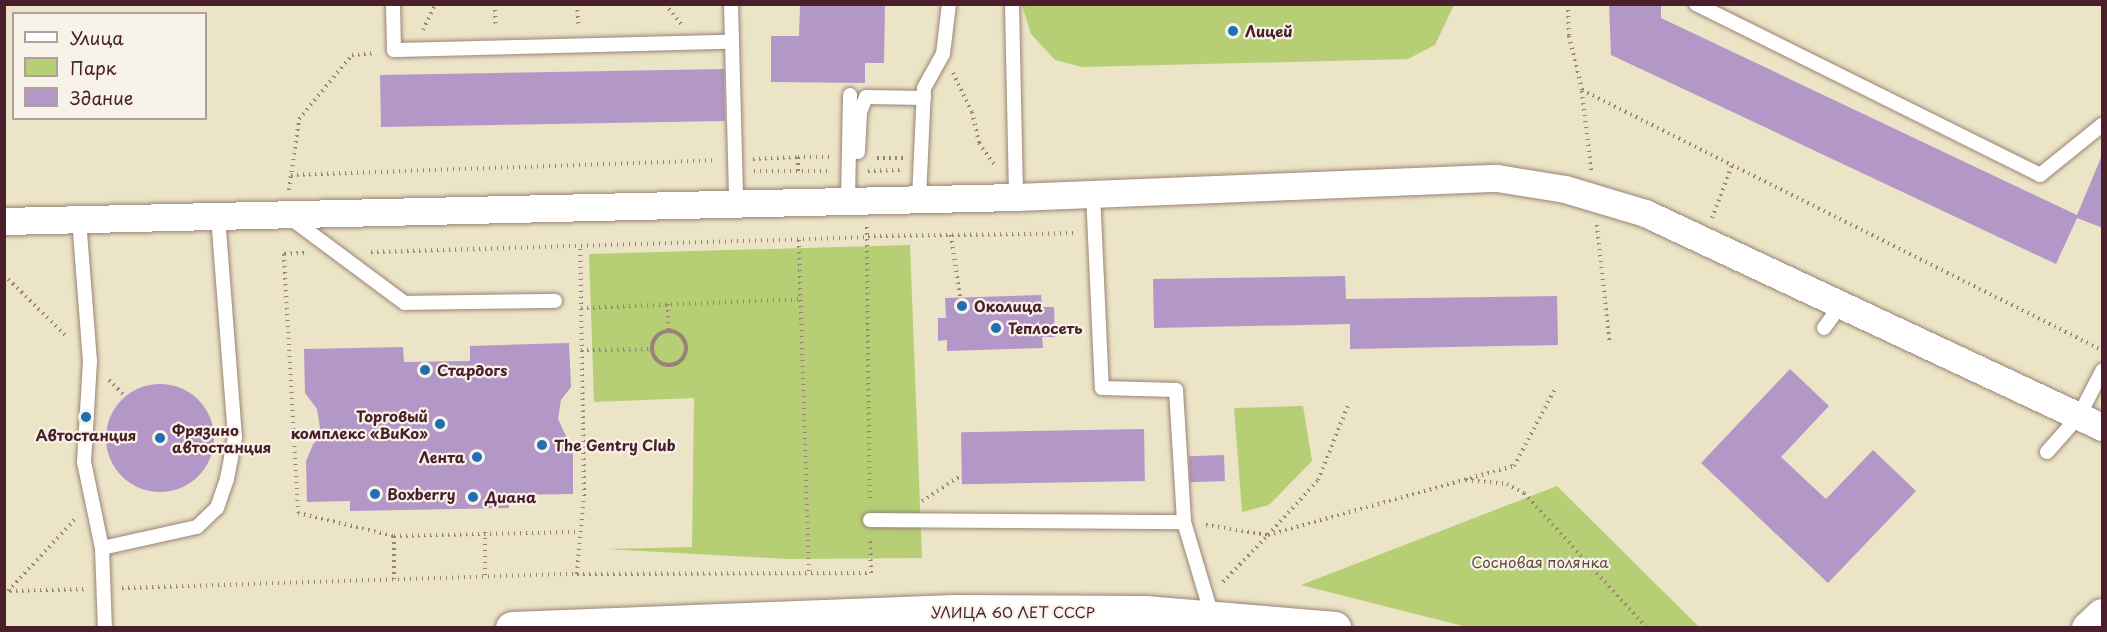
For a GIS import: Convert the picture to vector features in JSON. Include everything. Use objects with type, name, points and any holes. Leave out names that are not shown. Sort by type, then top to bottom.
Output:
[{"type":"street","points":[[4,221],[736,200],[919,199],[1016,188],[1093,193],[1497,178],[1565,189],[1645,213],[1704,242],[1831,317],[2091,421]]},
{"type":"street","name":"УЛИЦА 60 ЛЕТ СССР","points":[[512,627],[954,619],[1210,607],[1334,627]]},
{"type":"street","points":[[2088,627],[2103,615]]},
{"type":"lane","points":[[393,4],[394,50],[731,42]]},
{"type":"lane","points":[[730,4],[736,200]]},
{"type":"lane","points":[[919,199],[924,98],[943,54],[949,4]]},
{"type":"lane","points":[[1012,4],[1016,188]]},
{"type":"lane","points":[[1696,4],[2040,175],[2103,125]]},
{"type":"lane","points":[[850,95],[857,200]]},
{"type":"lane","points":[[858,152],[860,112],[866,97],[924,98]]},
{"type":"lane","points":[[1093,193],[1102,388],[1176,390],[1184,522],[1210,607]]},
{"type":"lane","points":[[286,214],[405,303],[555,301]]},
{"type":"lane","points":[[102,548],[197,527],[217,508],[227,479],[235,437],[218,216]]},
{"type":"lane","points":[[80,219],[90,361],[83,442],[89,504],[102,548],[105,627]]},
{"type":"lane","points":[[2047,452],[2091,421],[2103,371]]},
{"type":"lane","points":[[870,520],[1184,522]]},
{"type":"path","points":[[1568,4],[1569,36],[1582,90],[2103,350]]},
{"type":"path","points":[[286,214],[299,119],[352,55],[394,50]]},
{"type":"path","points":[[943,54],[972,112],[979,143],[1016,188]]},
{"type":"path","points":[[291,175],[798,157],[798,171]]},
{"type":"path","points":[[1704,242],[1732,165]]},
{"type":"path","points":[[6,591],[577,574],[871,573],[867,237],[857,200]]},
{"type":"path","points":[[576,532],[485,532],[394,536],[298,513],[284,254],[580,248],[867,237],[1095,233]]},
{"type":"path","points":[[951,235],[960,298]]},
{"type":"path","points":[[799,240],[809,574]]},
{"type":"path","points":[[577,574],[576,532],[584,496],[580,248]]},
{"type":"path","points":[[4,275],[123,394]]},
{"type":"path","points":[[581,308],[801,299]]},
{"type":"path","points":[[668,304],[669,330]]},
{"type":"path","points":[[669,330],[681,335],[687,347],[682,360],[670,366],[657,361],[651,349],[656,336],[669,330]]},
{"type":"path","points":[[581,351],[651,349]]},
{"type":"path","points":[[1184,522],[1268,535],[1514,466],[1556,387]]},
{"type":"path","points":[[1210,607],[1268,535],[1318,480],[1349,404]]},
{"type":"path","points":[[891,520],[962,475]]},
{"type":"path","points":[[1466,479],[1507,484],[1524,493],[1647,627]]},
{"type":"path","points":[[6,591],[89,504]]},
{"type":"path","points":[[485,532],[485,576]]},
{"type":"path","points":[[394,536],[394,579]]},
{"type":"green space","name":"Лицей","points":[[1022,4],[1454,5],[1435,45],[1408,59],[1082,67],[1055,60],[1031,34]]},
{"type":"green space","points":[[910,245],[922,558],[789,559],[606,549],[692,547],[694,398],[594,402],[589,254]]},
{"type":"green space","points":[[1303,406],[1312,461],[1269,505],[1242,512],[1234,408]]},
{"type":"green space","name":"Сосновая полянка","points":[[1557,486],[1699,627],[1467,627],[1301,585]]},
{"type":"building","points":[[885,4],[884,63],[865,63],[865,83],[771,82],[771,36],[799,36],[800,5]]},
{"type":"building","points":[[1609,4],[1661,4],[1661,18],[2077,215],[2103,153],[2103,228],[2077,218],[2056,264],[1611,55]]},
{"type":"building","points":[[724,69],[725,121],[381,127],[380,75]]},
{"type":"building","points":[[1345,276],[1346,299],[1557,296],[1558,345],[1350,349],[1350,324],[1154,328],[1153,279]]},
{"type":"building","name":"Теплосеть","points":[[1041,295],[1042,307],[1054,307],[1055,337],[1042,337],[1043,348],[947,351],[947,340],[938,341],[938,318],[946,318],[945,298]]},
{"type":"building","name":"Торговый комплекс «ВиКо»","points":[[569,343],[571,387],[561,400],[558,419],[573,451],[573,494],[508,495],[509,508],[350,511],[350,501],[307,502],[306,461],[320,428],[317,409],[305,393],[304,349],[403,347],[404,362],[470,361],[470,346]]},
{"type":"building","points":[[1790,369],[1829,406],[1781,457],[1826,499],[1873,450],[1916,491],[1828,583],[1701,463]]},
{"type":"building","name":"Фрязино автостанция","points":[[160,384],[181,388],[198,400],[210,417],[214,438],[210,459],[198,476],[181,488],[160,492],[139,488],[122,476],[110,459],[106,438],[110,417],[122,400],[139,388]]},
{"type":"building","points":[[1144,429],[1145,481],[962,484],[961,432]]},
{"type":"building","points":[[1224,455],[1225,481],[1190,482],[1189,456]]},
{"type":"place","name":"Лицей","points":[[1233,31]]},
{"type":"place","name":"Околица","points":[[962,306]]},
{"type":"place","name":"Теплосеть","points":[[996,328]]},
{"type":"place","name":"Стардогs","points":[[425,370]]},
{"type":"place","name":"Автостанция","points":[[86,417]]},
{"type":"place","name":"Торговый комплекс «ВиКо»","points":[[440,424]]},
{"type":"place","name":"Фрязино автостанция","points":[[160,438]]},
{"type":"place","name":"The Gentry Club","points":[[542,445]]},
{"type":"place","name":"Лента","points":[[477,457]]},
{"type":"place","name":"Boxberry","points":[[375,494]]},
{"type":"place","name":"Диана","points":[[473,497]]}]
